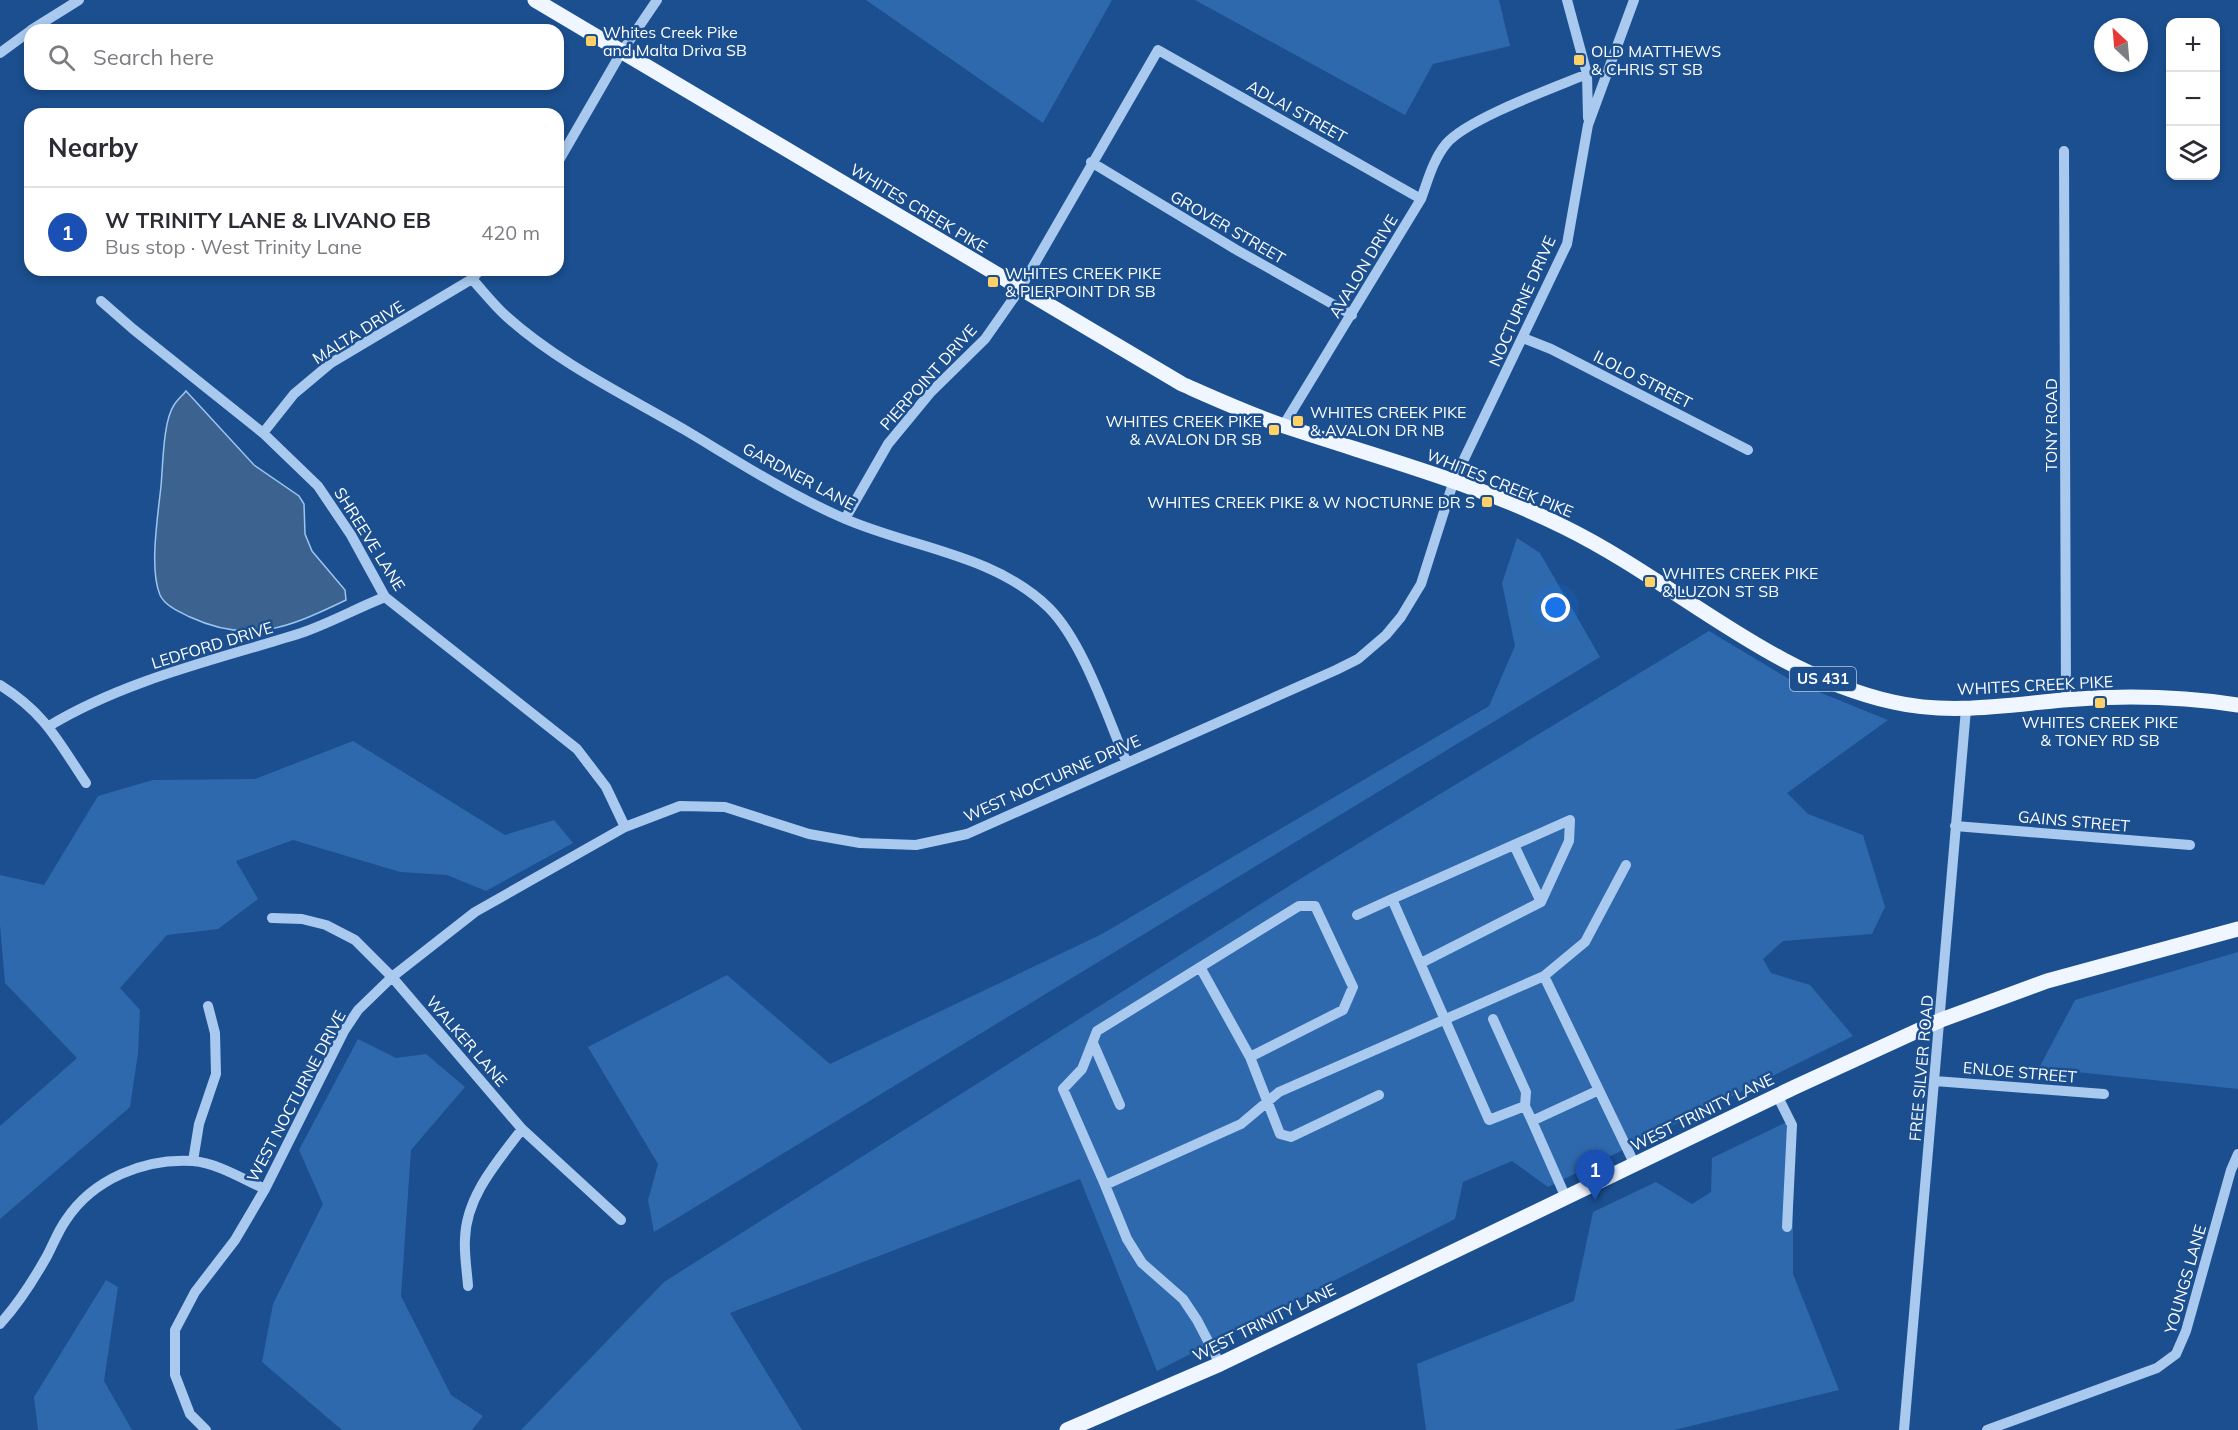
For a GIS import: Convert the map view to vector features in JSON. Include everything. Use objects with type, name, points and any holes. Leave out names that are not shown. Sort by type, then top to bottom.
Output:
[{"type":"main road","name":"WHITES CREEK PIKE","points":[[535,0],[1182,384],[1283,426],[1454,480],[1532,511],[1609,550],[1717,621],[1794,667],[1832,684],[1895,703],[1966,709],[2066,700],[2166,696],[2238,705]]},
{"type":"main road","name":"WEST TRINITY LANE","points":[[1067,1430],[1220,1364],[1777,1095],[1941,1020],[2047,981],[2238,929]]},
{"type":"street","points":[[40,24],[80,0]]},
{"type":"street","points":[[564,152],[621,53],[657,0]]},
{"type":"street","points":[[1567,0],[1587,74],[1588,124]]},
{"type":"street","points":[[1588,124],[1634,0]]},
{"type":"street","points":[[0,53],[24,35]]},
{"type":"street","name":"PIERPOINT DRIVE","points":[[845,519],[888,444],[930,393],[985,339],[1020,289],[1091,162],[1158,50]]},
{"type":"street","name":"ADLAI STREET","points":[[1158,50],[1421,199]]},
{"type":"street","name":"AVALON DRIVE","points":[[1283,426],[1421,199],[1435,160],[1452,138],[1470,125],[1587,74]]},
{"type":"street","name":"NOCTURNE DRIVE","points":[[1454,480],[1566,244],[1588,124]]},
{"type":"street","name":"TONY ROAD","points":[[2064,151],[2066,700]]},
{"type":"street","name":"GROVER STREET","points":[[1091,162],[1235,249],[1352,315]]},
{"type":"street","name":"MALTA DRIVE","points":[[263,433],[294,394],[331,363],[475,276]]},
{"type":"street","name":"GARDNER LANE","points":[[472,279],[505,315],[526,332],[594,377],[773,483],[845,519],[997,571],[1021,586],[1050,609],[1078,650],[1126,761]]},
{"type":"street","name":"SHREEVE LANE","points":[[102,301],[133,329],[263,433],[318,486],[385,597],[577,749],[606,787],[625,827]]},
{"type":"street","name":"ILOLO STREET","points":[[1523,338],[1551,349],[1748,450]]},
{"type":"street","name":"WEST NOCTURNE DRIVE","points":[[206,1430],[190,1414],[175,1375],[175,1330],[195,1292],[235,1240],[265,1189],[344,1031],[358,1010],[392,977],[475,912],[625,827],[680,806],[725,807],[808,834],[860,843],[916,845],[967,834],[1358,659],[1374,647],[1401,617],[1421,584],[1454,480]]},
{"type":"street","name":"LEDFORD DRIVE","points":[[49,726],[82,706],[130,686],[304,632],[385,597]]},
{"type":"street","points":[[0,685],[24,700],[49,726],[86,783]]},
{"type":"street","name":"FREE SILVER ROAD","points":[[1904,1430],[1966,709]]},
{"type":"street","points":[[1357,915],[1570,820],[1569,840],[1541,902],[1421,963]]},
{"type":"street","name":"GAINS STREET","points":[[1955,826],[2190,845]]},
{"type":"street","points":[[1514,845],[1541,902]]},
{"type":"street","points":[[1104,1185],[1241,1124],[1279,1092],[1544,976],[1585,942],[1626,865]]},
{"type":"street","points":[[1392,899],[1490,1120],[1525,1106]]},
{"type":"street","points":[[1220,1364],[1183,1299],[1142,1263],[1127,1239],[1063,1089],[1082,1069],[1097,1031],[1299,906],[1315,906],[1353,987],[1349,999],[1343,1010],[1250,1057]]},
{"type":"street","name":"WALKER LANE","points":[[272,918],[302,919],[326,925],[355,940],[392,977],[522,1129],[621,1220]]},
{"type":"street","points":[[1200,967],[1250,1057],[1280,1134],[1291,1137],[1379,1095]]},
{"type":"street","points":[[1544,976],[1635,1165]]},
{"type":"street","points":[[193,1161],[199,1124],[216,1074],[216,1033],[208,1006]]},
{"type":"street","points":[[1493,1019],[1526,1092],[1525,1106],[1566,1198]]},
{"type":"street","points":[[1093,1043],[1120,1105]]},
{"type":"street","name":"ENLOE STREET","points":[[1935,1081],[2104,1094]]},
{"type":"street","points":[[1532,1121],[1599,1090]]},
{"type":"street","points":[[1777,1095],[1792,1125],[1787,1227]]},
{"type":"street","points":[[468,1286],[465,1239],[470,1209],[491,1169],[522,1129]]},
{"type":"street","name":"YOUNGS LANE","points":[[1987,1430],[2147,1372],[2163,1365],[2176,1354],[2186,1331],[2231,1170],[2238,1154]]},
{"type":"street","points":[[0,1324],[21,1300],[66,1220],[83,1199],[114,1176],[141,1166],[193,1161],[222,1170],[265,1189]]},
{"type":"shaded area","points":[[866,0],[1112,0],[1043,123]]},
{"type":"shaded area","points":[[1195,0],[1499,0],[1510,46],[1433,64],[1405,115]]},
{"type":"shaded area","points":[[186,391],[254,465],[299,496],[304,504],[305,534],[312,551],[345,590],[346,600],[288,625],[251,631],[232,630],[212,625],[177,611],[162,599],[157,584],[155,557],[164,444],[170,412]]},
{"type":"shaded area","points":[[1517,538],[1540,553],[1600,657],[654,1232],[648,1200],[658,1164],[588,1047],[727,975],[830,1064],[1102,934],[1489,706],[1515,646],[1502,583]]},
{"type":"shaded area","points":[[1709,631],[1794,682],[1888,720],[1787,793],[1808,814],[1863,835],[1885,907],[1872,934],[1783,941],[1763,959],[1771,973],[1810,985],[1853,1036],[1548,1187],[1512,1161],[1463,1182],[1455,1219],[1157,1371],[1080,1179],[730,1313],[802,1430],[521,1430],[664,1282],[1308,874]]},
{"type":"shaded area","points":[[353,741],[505,835],[554,820],[573,843],[486,891],[447,875],[400,872],[293,840],[236,861],[258,899],[218,929],[167,935],[120,988],[140,1010],[138,1053],[130,1107],[0,1219],[0,1126],[77,1058],[5,983],[0,925],[0,875],[44,885],[98,796],[153,780],[255,779]]},
{"type":"shaded area","points":[[2238,952],[2238,1089],[2039,1068],[2075,1000]]},
{"type":"shaded area","points":[[358,1039],[396,1058],[426,1054],[465,1087],[411,1150],[401,1296],[451,1395],[483,1416],[472,1430],[342,1430],[262,1362],[273,1304],[323,1204],[299,1150]]},
{"type":"shaded area","points":[[1793,1119],[1793,1274],[1839,1390],[1674,1430],[1426,1430],[1417,1364],[1574,1301],[1593,1212],[1656,1182],[1692,1204],[1711,1192],[1712,1158]]},
{"type":"shaded area","points":[[106,1280],[118,1287],[104,1381],[132,1430],[38,1430],[34,1397]]},
{"type":"place","name":"Whites Creek Pike and Malta Driva SB","points":[[591,41]]},
{"type":"place","name":"OLD MATTHEWS & CHRIS ST SB","points":[[1579,60]]},
{"type":"place","name":"WHITES CREEK PIKE & PIERPOINT DR SB","points":[[993,282]]},
{"type":"place","name":"WHITES CREEK PIKE & AVALON DR NB","points":[[1298,421]]},
{"type":"place","name":"WHITES CREEK PIKE & AVALON DR SB","points":[[1274,430]]},
{"type":"place","name":"WHITES CREEK PIKE & W NOCTURNE DR S","points":[[1487,502]]},
{"type":"place","name":"WHITES CREEK PIKE & LUZON ST SB","points":[[1650,582]]},
{"type":"place","name":"WHITES CREEK PIKE & TONEY RD SB","points":[[2100,703]]},
{"type":"place","name":"W TRINITY LANE & LIVANO EB","points":[[1595,1200]]}]
